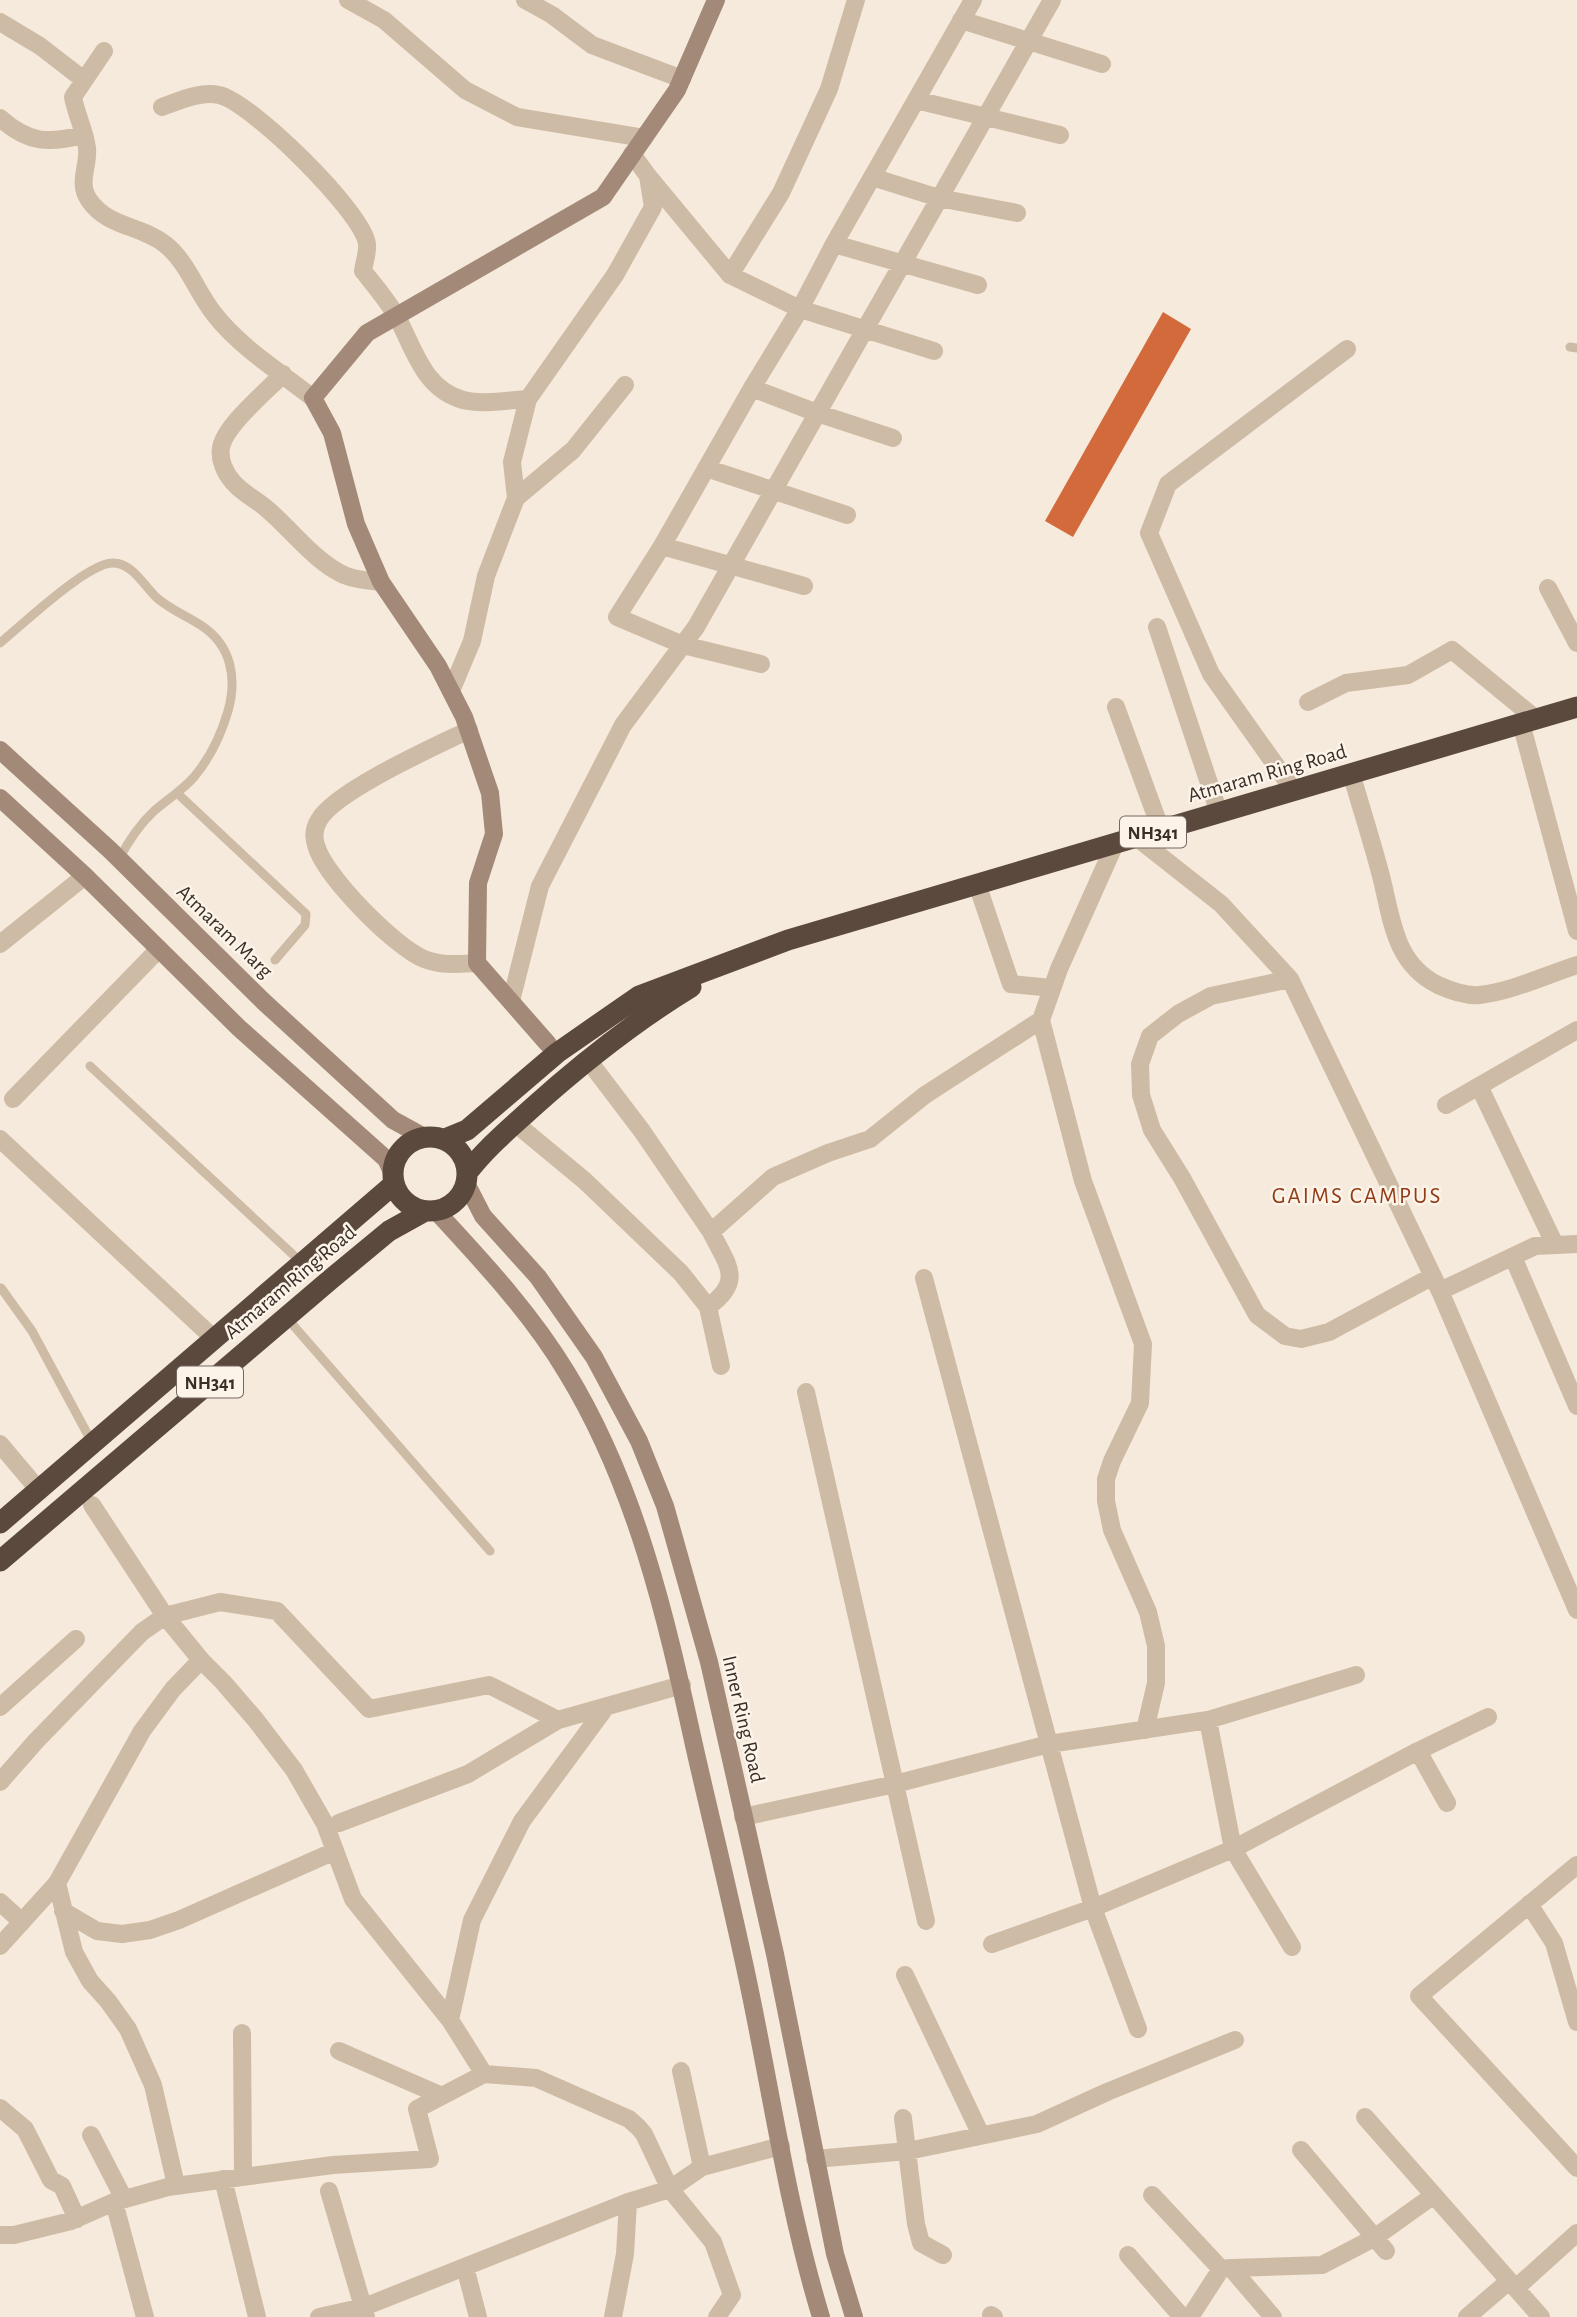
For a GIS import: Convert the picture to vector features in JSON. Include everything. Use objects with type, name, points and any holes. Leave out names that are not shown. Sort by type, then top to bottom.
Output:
[{"type":"highway","name":"Atmaram Ring Road","points":[[434,1138],[467,1130],[557,1053],[639,996],[789,940],[1577,706]]},
{"type":"highway","name":"Atmaram Ring Road","points":[[467,1178],[483,1152],[588,1060],[647,1014],[731,962]]},
{"type":"highway","points":[[434,1138],[461,1153],[467,1178]]},
{"type":"highway","name":"NH341","points":[[394,1179],[394,1164],[405,1146],[434,1138]]},
{"type":"highway","name":"NH341","points":[[430,1211],[455,1201],[462,1193],[467,1178]]},
{"type":"highway","name":"Atmaram Ring Road","points":[[0,1523],[303,1264],[394,1179]]},
{"type":"highway","points":[[394,1179],[406,1202],[430,1211]]},
{"type":"highway","name":"Atmaram Ring Road","points":[[0,1561],[389,1231],[430,1211]]},
{"type":"main road","points":[[548,1044],[477,962],[478,883],[494,834],[490,793],[469,730],[451,691],[438,666],[381,582],[356,524],[332,433],[313,398],[368,333],[603,197],[677,90],[716,0]]},
{"type":"main road","name":"Atmaram Marg","points":[[0,750],[119,859],[264,1002],[393,1120],[434,1138]]},
{"type":"main road","points":[[0,798],[85,876],[239,1028],[386,1159],[394,1179]]},
{"type":"main road","name":"Inner Ring Road","points":[[467,1178],[483,1216],[538,1277],[594,1357],[639,1441],[665,1506],[709,1662],[775,1954],[835,2254],[854,2317]]},
{"type":"main road","points":[[430,1211],[514,1296],[567,1373],[611,1454],[635,1516],[682,1685],[744,1961],[804,2262],[821,2317]]},
{"type":"street","points":[[348,0],[384,20],[466,90],[517,117],[644,138]]},
{"type":"street","points":[[526,0],[552,15],[592,45],[682,79]]},
{"type":"street","points":[[730,275],[781,194],[829,89],[856,0]]},
{"type":"street","points":[[761,664],[683,645],[617,617],[662,546],[752,387],[800,309],[972,0]]},
{"type":"street","points":[[511,1001],[540,886],[623,725],[696,627],[1052,0]]},
{"type":"street","points":[[961,20],[1102,64]]},
{"type":"street","points":[[0,22],[40,46],[84,80]]},
{"type":"street","points":[[104,51],[73,97],[75,114],[87,149],[82,182],[87,198],[103,216],[166,245],[181,261],[215,316],[248,347],[313,398]]},
{"type":"street","points":[[162,107],[208,94],[222,95],[244,109],[290,147],[348,208],[367,243],[363,271],[397,316],[424,372],[434,385],[447,394],[466,401],[528,399]]},
{"type":"street","points":[[916,100],[1060,135]]},
{"type":"street","points":[[0,118],[15,132],[32,139],[60,141],[83,135]]},
{"type":"street","points":[[632,154],[730,275],[800,309],[934,351]]},
{"type":"street","points":[[451,691],[472,641],[486,576],[516,498],[512,462],[528,399],[615,275],[653,207],[648,176]]},
{"type":"street","points":[[872,177],[939,198],[1017,213]]},
{"type":"street","points":[[834,244],[978,285]]},
{"type":"street","points":[[1294,791],[1212,674],[1149,533],[1168,484],[1347,349]]},
{"type":"street","points":[[282,374],[228,432],[221,444],[223,466],[234,483],[286,525],[325,564],[363,581],[381,582]]},
{"type":"street","points":[[516,498],[573,450],[625,385]]},
{"type":"street","points":[[752,387],[817,413],[893,438]]},
{"type":"street","points":[[706,468],[847,515]]},
{"type":"street","points":[[662,546],[804,586]]},
{"type":"street","points":[[1548,589],[1577,643]]},
{"type":"street","points":[[1157,627],[1219,813]]},
{"type":"street","points":[[1308,702],[1346,683],[1408,675],[1452,650],[1528,721],[1577,931]]},
{"type":"street","points":[[1116,707],[1161,830]]},
{"type":"street","points":[[469,730],[365,782],[324,812],[314,834],[324,865],[364,911],[397,941],[423,959],[444,965],[477,962]]},
{"type":"street","points":[[1354,783],[1381,877],[1391,927],[1403,955],[1428,980],[1451,991],[1478,995],[1511,988],[1577,965]]},
{"type":"street","points":[[1136,837],[1221,904],[1290,979],[1437,1283],[1577,1610]]},
{"type":"street","points":[[1115,844],[1041,1020],[1083,1181],[1143,1344],[1140,1403],[1112,1461],[1106,1479],[1106,1501],[1112,1530],[1148,1612],[1156,1646],[1156,1683],[1145,1730]]},
{"type":"street","points":[[0,944],[85,876]]},
{"type":"street","points":[[977,884],[1011,984],[1052,989]]},
{"type":"street","points":[[13,1099],[159,949]]},
{"type":"street","points":[[1290,979],[1211,996],[1178,1014],[1150,1036],[1140,1064],[1141,1095],[1152,1130],[1182,1178],[1257,1315],[1285,1336],[1301,1339],[1329,1332],[1437,1283],[1513,1257],[1535,1246],[1577,1244]]},
{"type":"street","points":[[711,1232],[773,1177],[828,1153],[870,1139],[925,1094],[1041,1020]]},
{"type":"street","points":[[1446,1105],[1577,1030]]},
{"type":"street","points":[[588,1060],[642,1130],[711,1232],[730,1276],[729,1287],[724,1296],[708,1307]]},
{"type":"street","points":[[1479,1086],[1555,1245]]},
{"type":"street","points":[[515,1123],[585,1181],[681,1273],[708,1307],[721,1366]]},
{"type":"street","points":[[0,1139],[208,1333]]},
{"type":"street","points":[[1513,1257],[1577,1406]]},
{"type":"street","points":[[924,1278],[1093,1908],[1138,2029]]},
{"type":"street","points":[[806,1392],[926,1921]]},
{"type":"street","points":[[0,1444],[32,1482]]},
{"type":"street","points":[[92,1505],[165,1616],[255,1719],[294,1770],[325,1824],[353,1899],[450,2020],[484,2074]]},
{"type":"street","points":[[0,1782],[142,1632],[165,1616],[220,1602],[277,1611],[369,1709],[489,1685],[558,1720]]},
{"type":"street","points":[[0,1707],[76,1639]]},
{"type":"street","points":[[0,1946],[57,1883],[142,1731],[173,1689],[201,1660]]},
{"type":"street","points":[[743,1817],[895,1784],[1049,1744],[1208,1720],[1356,1675]]},
{"type":"street","points":[[339,1823],[468,1774],[558,1720],[682,1685]]},
{"type":"street","points":[[450,2020],[472,1920],[522,1821],[606,1707]]},
{"type":"street","points":[[992,1944],[1093,1908],[1233,1849],[1488,1717]]},
{"type":"street","points":[[1208,1720],[1233,1849],[1292,1947]]},
{"type":"street","points":[[1418,1751],[1447,1804]]},
{"type":"street","points":[[63,1911],[97,1931],[122,1934],[149,1930],[179,1920],[335,1851]]},
{"type":"street","points":[[1577,1865],[1419,1996],[1577,2168]]},
{"type":"street","points":[[57,1883],[74,1952],[90,1981],[128,2029],[153,2085],[176,2185]]},
{"type":"street","points":[[0,1902],[22,1922]]},
{"type":"street","points":[[1529,1904],[1554,1942],[1577,2022]]},
{"type":"street","points":[[905,1975],[981,2135]]},
{"type":"street","points":[[242,2033],[243,2176]]},
{"type":"street","points":[[816,2159],[908,2151],[1037,2124],[1107,2092],[1235,2040]]},
{"type":"street","points":[[339,2051],[442,2096]]},
{"type":"street","points":[[681,2071],[702,2167]]},
{"type":"street","points":[[0,2235],[14,2235],[76,2219],[119,2200],[176,2185],[333,2165],[430,2159],[417,2109],[484,2074],[536,2078],[629,2119],[644,2134],[670,2189],[713,2242],[732,2295],[717,2317]]},
{"type":"street","points":[[0,2108],[25,2129],[51,2180],[62,2186],[76,2219]]},
{"type":"street","points":[[1365,2117],[1541,2317]]},
{"type":"street","points":[[903,2118],[916,2224],[921,2243],[943,2255]]},
{"type":"street","points":[[90,2136],[119,2200],[145,2317]]},
{"type":"street","points":[[319,2317],[365,2312],[465,2267],[628,2202],[670,2189],[702,2167],[781,2146]]},
{"type":"street","points":[[1301,2150],[1380,2244]]},
{"type":"street","points":[[223,2179],[257,2317]]},
{"type":"street","points":[[329,2191],[365,2312]]},
{"type":"street","points":[[1152,2195],[1273,2317]]},
{"type":"street","points":[[1226,2268],[1322,2264],[1380,2244],[1434,2195]]},
{"type":"street","points":[[613,2317],[625,2255],[628,2202]]},
{"type":"street","points":[[1466,2317],[1577,2233]]},
{"type":"street","points":[[1128,2255],[1182,2317]]},
{"type":"street","points":[[465,2267],[478,2317]]},
{"type":"street","points":[[1189,2317],[1226,2268]]},
{"type":"lane","points":[[0,643],[83,575],[114,562],[130,569],[157,598],[173,610],[205,627],[220,642],[228,656],[232,676],[229,708],[208,759],[192,779],[152,813],[132,835],[119,859]]},
{"type":"lane","points":[[177,793],[306,914],[305,925],[275,960]]},
{"type":"lane","points":[[90,1066],[303,1264]]},
{"type":"lane","points":[[1,1288],[32,1331],[88,1435]]},
{"type":"lane","points":[[286,1318],[490,1551]]},
{"type":"building","points":[[1163,312],[1191,329],[1073,537],[1045,521]]},
{"type":"district","name":"GAIMS CAMPUS","points":[[1357,1195]]}]
